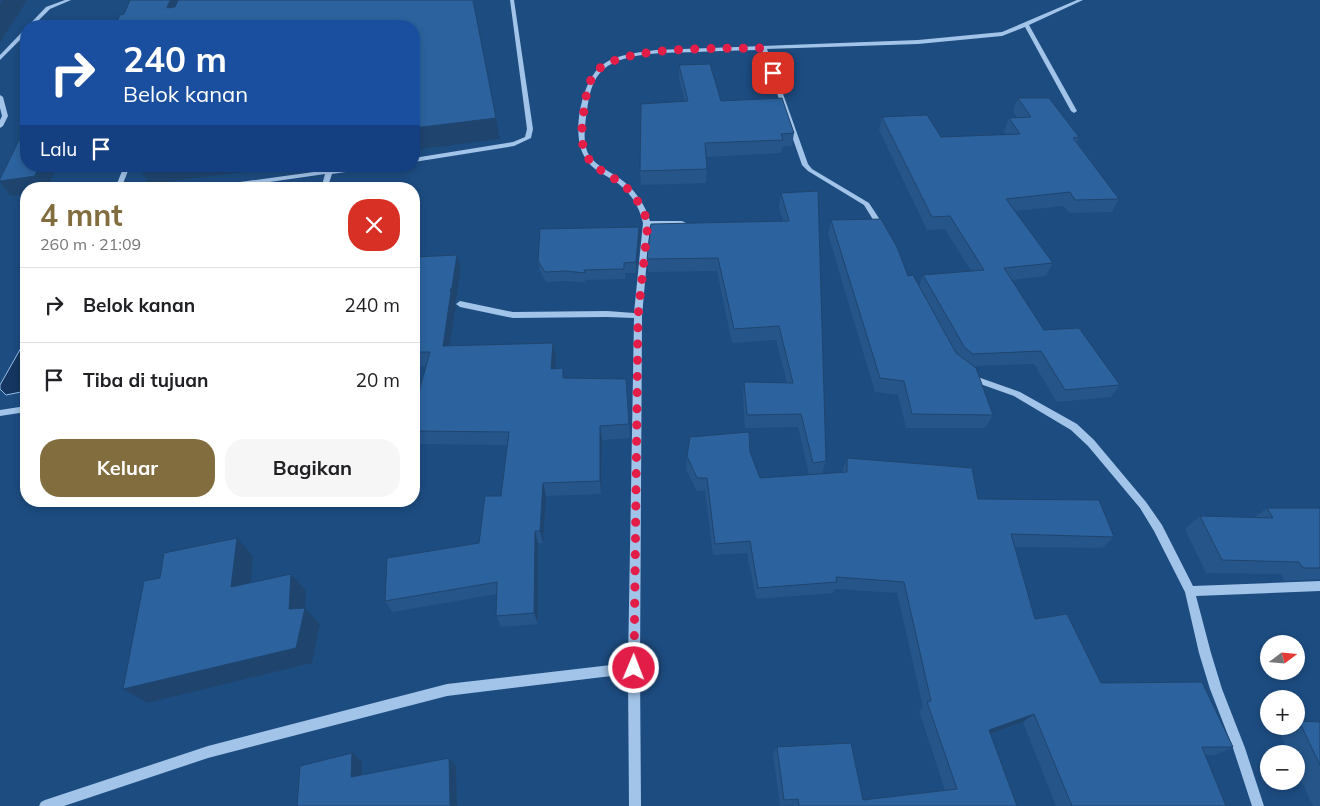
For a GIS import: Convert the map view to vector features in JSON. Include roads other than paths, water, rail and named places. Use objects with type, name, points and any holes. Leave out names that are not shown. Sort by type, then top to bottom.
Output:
[{"type":"street","points":[[36,20],[48,8],[69,0]]},
{"type":"street","points":[[420,159],[514,144],[528,138],[530,129],[512,0]]},
{"type":"street","points":[[635,806],[634,668],[638,316],[648,223],[644,210],[637,198],[621,182],[596,167],[587,157],[582,129],[586,92],[596,72],[613,61],[634,55],[683,51],[918,42],[1010,32],[1081,0]]},
{"type":"street","points":[[1026,25],[1074,111]]},
{"type":"street","points":[[0,58],[20,36]]},
{"type":"street","points":[[764,48],[805,165],[810,170],[867,204],[886,237]]},
{"type":"street","points":[[0,97],[5,116],[0,126]]},
{"type":"street","points":[[259,182],[335,172]]},
{"type":"street","points":[[326,182],[329,173]]},
{"type":"street","points":[[648,223],[686,223]]},
{"type":"street","points":[[460,304],[511,315],[575,316],[598,314],[638,316]]},
{"type":"street","points":[[965,374],[977,381],[1024,398],[1074,427],[1092,443],[1143,505],[1158,528],[1190,591],[1213,680],[1258,806]]},
{"type":"street","points":[[0,413],[20,410]]},
{"type":"street","points":[[1190,591],[1320,586]]},
{"type":"street","points":[[45,806],[208,752],[447,690],[634,668]]},
{"type":"water","points":[[20,350],[20,392],[6,395],[0,389],[0,385]]}]
